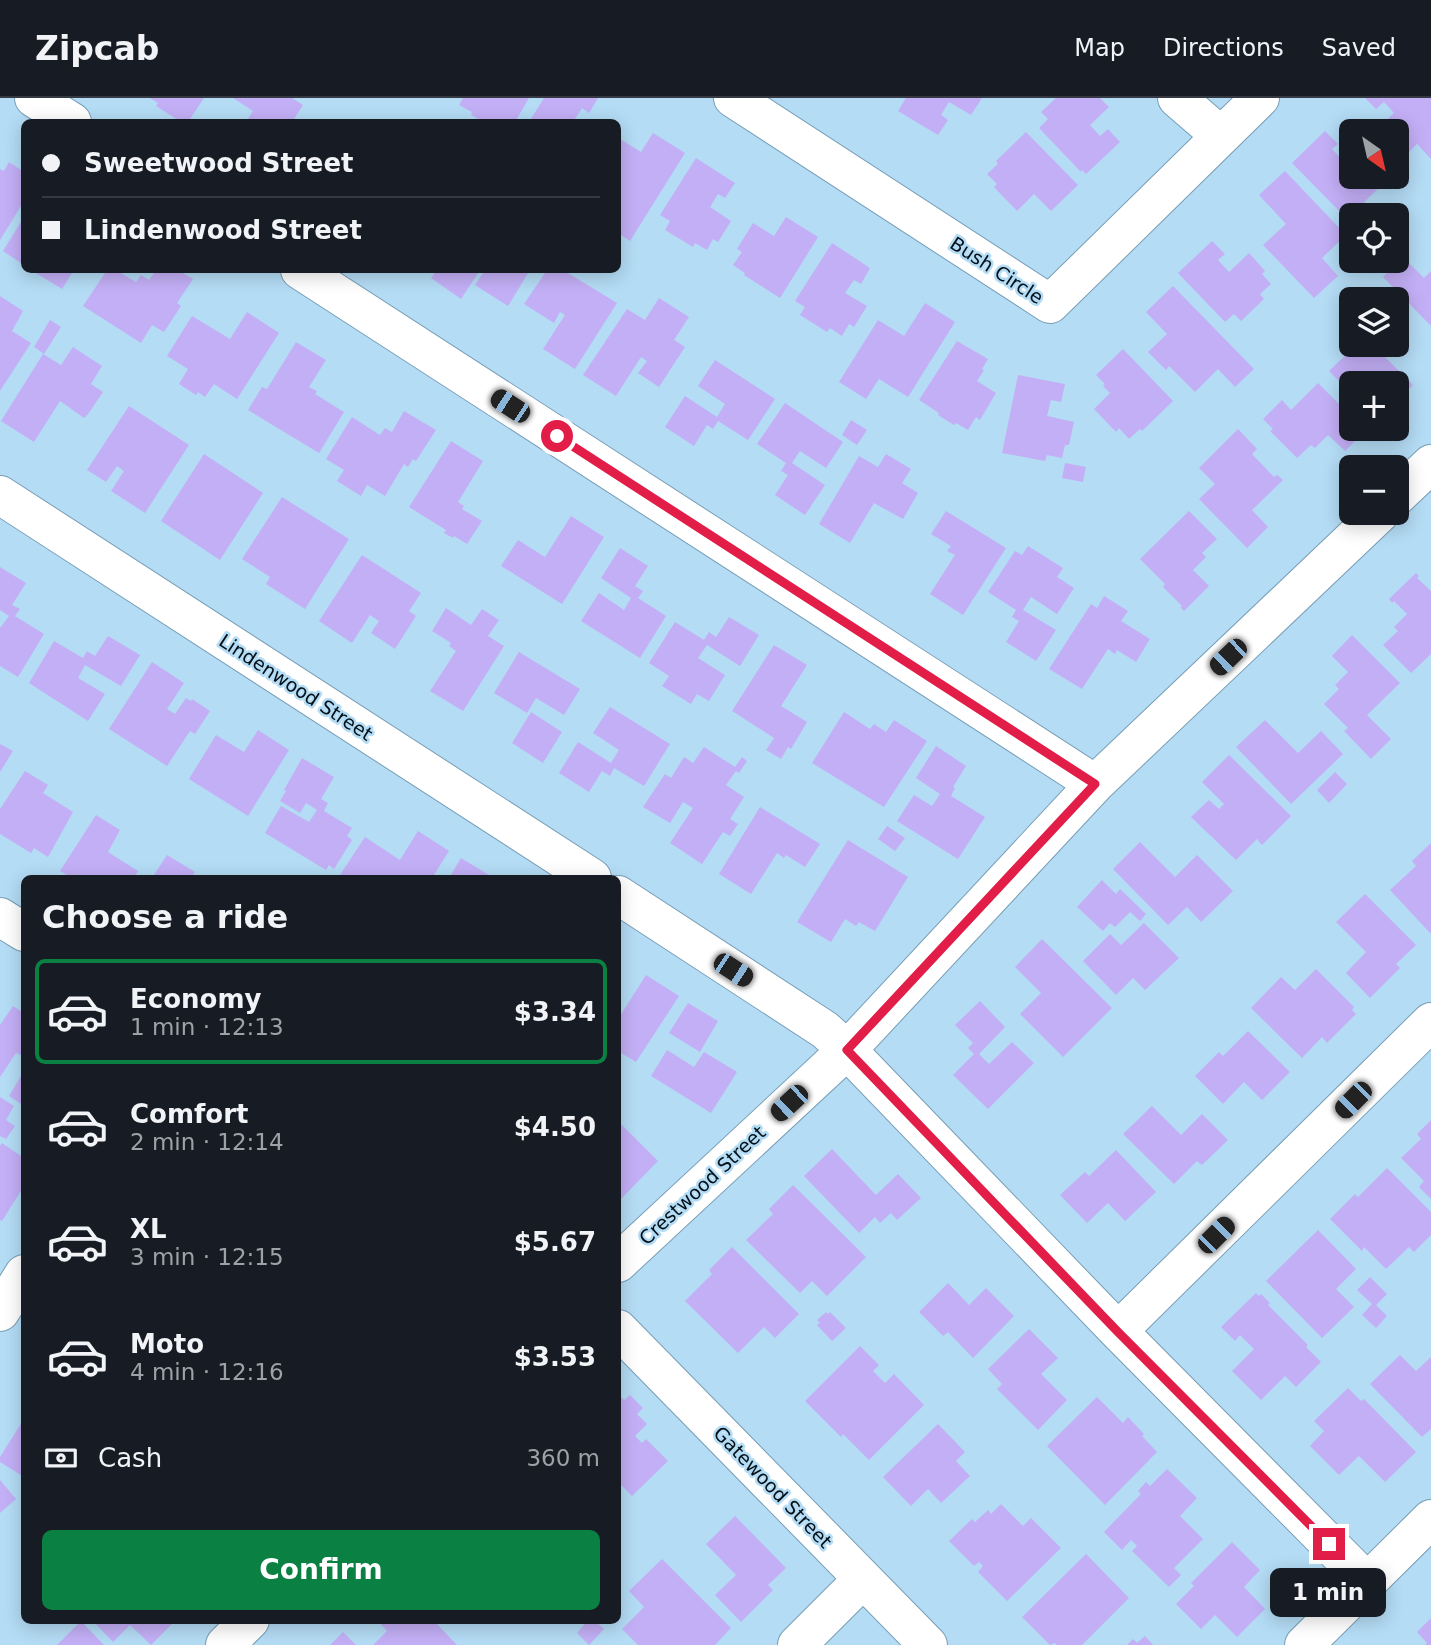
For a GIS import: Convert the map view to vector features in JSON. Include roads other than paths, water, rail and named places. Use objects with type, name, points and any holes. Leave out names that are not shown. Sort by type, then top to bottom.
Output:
[{"type":"street","points":[[34,98],[67,119]]},
{"type":"street","name":"Bush Circle","points":[[733,98],[1050,304],[1260,98]]},
{"type":"street","points":[[1177,98],[1221,136]]},
{"type":"street","points":[[305,273],[1095,784]]},
{"type":"street","points":[[1409,485],[1431,464]]},
{"type":"street","name":"Lindenwood Street","points":[[0,495],[587,875]]},
{"type":"street","name":"Crestwood Street","points":[[621,1260],[847,1050],[1095,784],[1367,525]]},
{"type":"street","points":[[621,897],[825,1030],[847,1050],[1118,1332],[1367,1582]]},
{"type":"street","points":[[0,917],[21,930]]},
{"type":"street","points":[[1118,1332],[1431,1023]]},
{"type":"street","points":[[0,1312],[21,1279]]},
{"type":"street","name":"Gatewood Street","points":[[621,1332],[928,1645]]},
{"type":"street","points":[[1304,1645],[1431,1519]]},
{"type":"street","points":[[797,1645],[863,1579]]},
{"type":"street","points":[[225,1645],[246,1624]]}]
